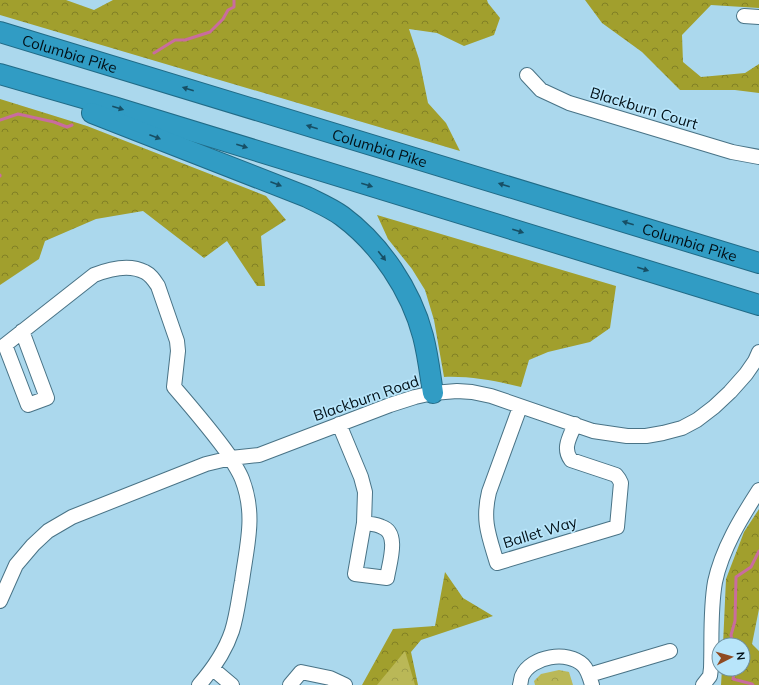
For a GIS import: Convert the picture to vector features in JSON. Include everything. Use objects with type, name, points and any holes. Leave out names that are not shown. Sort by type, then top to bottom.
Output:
[{"type":"highway","name":"Columbia Pike","points":[[0,32],[759,263]]},
{"type":"highway","points":[[0,74],[114,107],[759,305]]},
{"type":"highway","points":[[0,80],[123,125],[307,197],[343,217],[372,244],[387,262],[405,291],[423,335],[428,356],[433,393]]},
{"type":"street","points":[[744,16],[759,17]]},
{"type":"street","name":"Blackburn Court","points":[[527,75],[541,90],[569,103],[732,152],[759,157]]},
{"type":"street","points":[[22,331],[47,398],[28,405],[5,345],[22,331],[94,275],[116,269],[136,269],[145,272],[153,278],[158,286],[177,341],[178,352],[174,386],[214,434],[231,458],[242,478],[248,499],[250,527],[232,631],[225,648],[213,669],[199,685]]},
{"type":"street","name":"Blackburn Road","points":[[0,601],[16,565],[48,531],[72,517],[206,464],[231,458],[259,454],[392,404],[433,393],[457,390],[491,396],[593,431],[627,436],[646,436],[663,433],[682,428],[697,420],[730,392],[746,374],[759,352]]},
{"type":"street","name":"Ballet Way","points":[[520,407],[489,492],[486,506],[485,519],[497,563],[617,527],[621,483],[616,475],[571,460],[567,454],[566,447],[575,424]]},
{"type":"street","points":[[339,424],[361,477],[365,492],[364,523]]},
{"type":"street","points":[[703,685],[710,676],[711,668],[715,582],[730,542],[747,509],[759,490]]},
{"type":"street","points":[[520,685],[522,676],[531,665],[538,661],[564,656],[576,660],[586,669],[590,680],[670,651]]},
{"type":"street","points":[[213,669],[232,685]]},
{"type":"street","points":[[290,685],[301,672],[330,678],[345,685]]},
{"type":"green space","points":[[0,0],[66,0],[94,10],[113,0],[487,0],[500,18],[494,35],[464,46],[437,33],[409,29],[419,59],[428,103],[446,123],[460,151],[0,15]]},
{"type":"green space","points":[[585,0],[759,0],[759,8],[711,5],[682,35],[683,62],[701,77],[745,73],[759,64],[759,93],[735,90],[680,90],[642,52],[602,23]]},
{"type":"green space","points":[[0,99],[87,126],[266,196],[286,220],[261,236],[265,286],[257,286],[227,241],[204,258],[143,211],[96,219],[45,241],[39,259],[0,285]]},
{"type":"green space","points":[[377,215],[616,286],[610,328],[590,342],[548,352],[529,360],[521,387],[483,379],[444,377],[434,320],[425,290],[412,269],[388,239]]},
{"type":"green space","points":[[759,509],[759,609],[752,644],[759,651],[759,685],[721,685],[722,677],[751,677],[751,637],[723,637],[726,579],[744,532]]},
{"type":"green space","points":[[445,572],[463,598],[493,616],[421,640],[411,652],[418,685],[362,685],[393,629],[435,626]]},
{"type":"green space","points":[[405,651],[415,685],[377,685]]},
{"type":"green space","points":[[559,670],[569,672],[573,685],[535,685],[534,681],[541,674]]},
{"type":"waterway","points":[[154,53],[175,40],[185,40],[210,32],[223,19],[228,10],[234,7],[234,0]]},
{"type":"waterway","points":[[0,120],[18,114],[54,122],[67,127],[72,125]]},
{"type":"waterway","points":[[731,637],[735,621],[736,577],[751,567],[759,551]]},
{"type":"waterway","points":[[733,677],[733,679],[753,685]]}]
